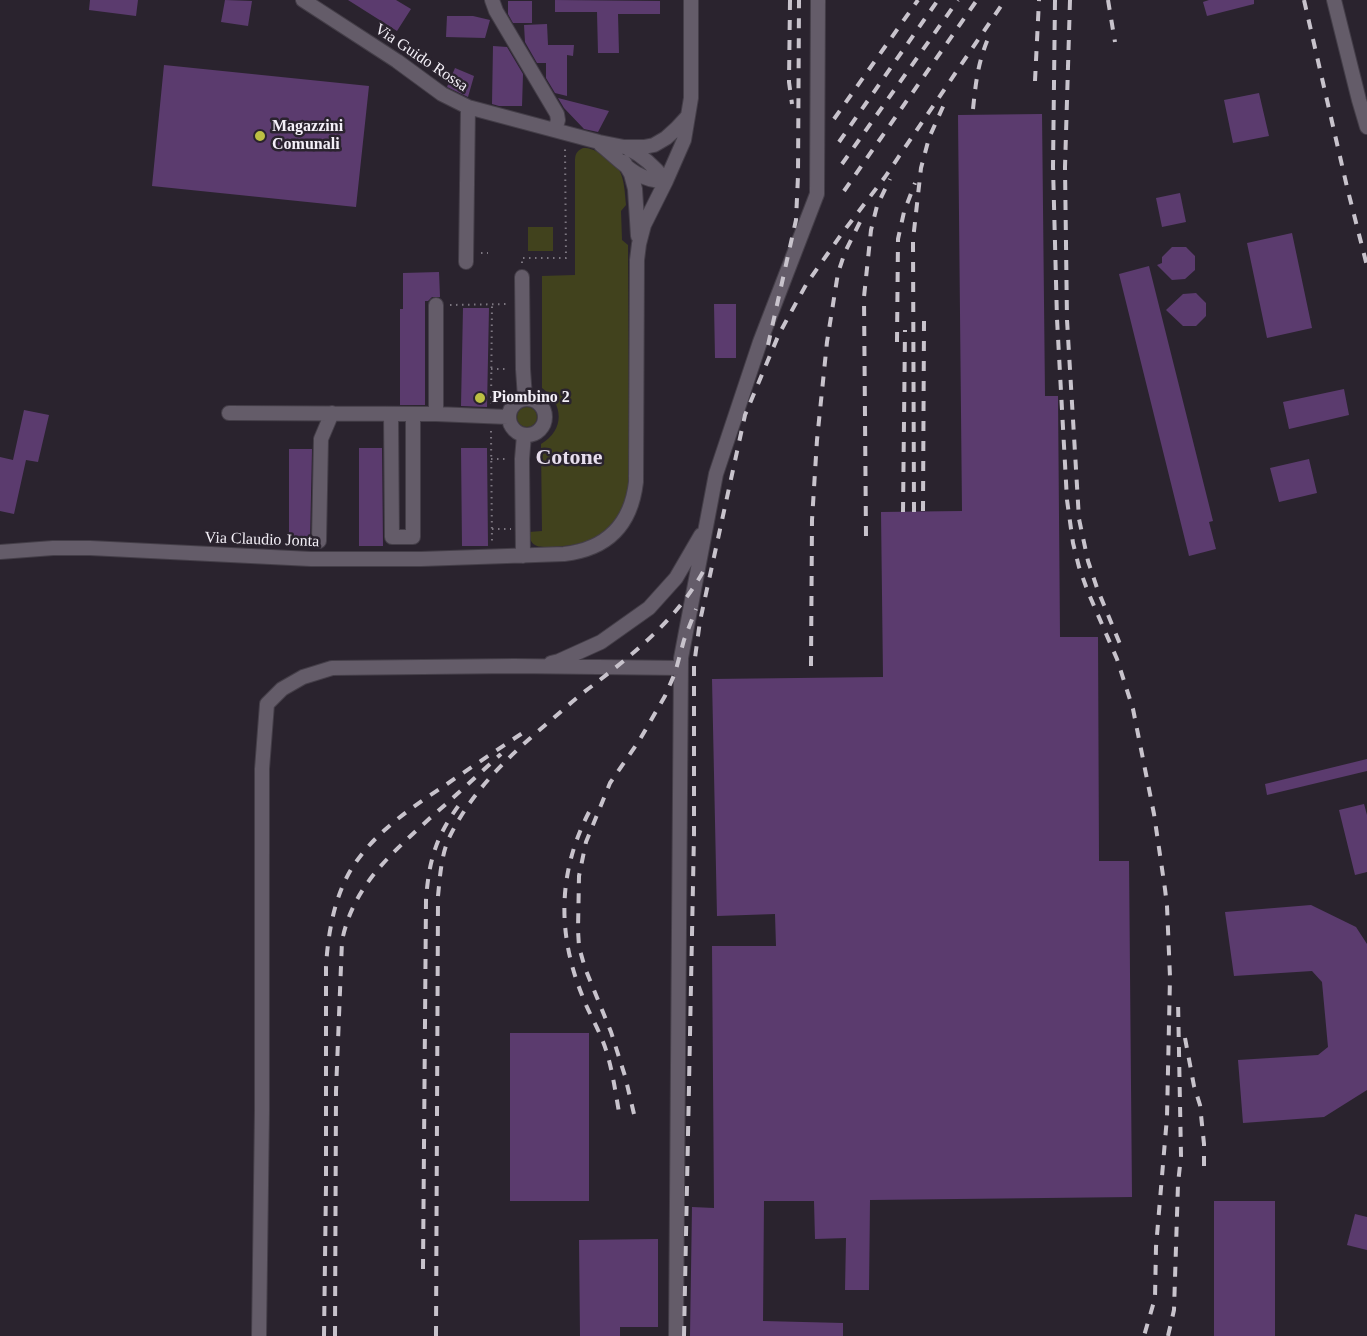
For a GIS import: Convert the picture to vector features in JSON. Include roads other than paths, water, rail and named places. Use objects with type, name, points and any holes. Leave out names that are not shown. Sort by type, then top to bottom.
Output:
[{"type":"street","name":"Via Guido Rossa","points":[[303,0],[397,61],[442,94],[468,107],[624,147],[654,145],[666,138],[689,115]]},
{"type":"street","points":[[492,0],[496,11],[557,114],[555,130]]},
{"type":"street","name":"Via Claudio Jonta","points":[[0,552],[90,548],[311,558],[421,559],[578,553],[604,542],[623,523],[634,497],[636,482],[636,271],[639,244],[644,225],[684,140],[691,98],[691,0]]},
{"type":"street","points":[[676,1336],[681,658],[716,474],[760,342],[817,194],[818,0]]},
{"type":"street","points":[[1334,0],[1367,127]]},
{"type":"street","points":[[466,262],[468,107]]},
{"type":"street","name":"Via Guido Rossa","points":[[599,142],[634,172],[645,178],[666,181]]},
{"type":"street","name":"Via Guido Rossa","points":[[624,147],[638,153],[651,163],[666,181]]},
{"type":"street","name":"Via Guido Rossa","points":[[624,162],[631,174],[635,189],[639,244]]},
{"type":"street","points":[[522,276],[525,398]]},
{"type":"street","points":[[436,305],[436,414]]},
{"type":"street","points":[[525,398],[538,402],[545,414],[543,427],[531,435],[518,433],[509,423],[508,417],[513,404],[525,398]]},
{"type":"street","points":[[229,413],[436,414],[508,417]]},
{"type":"street","points":[[319,541],[321,439],[332,413]]},
{"type":"street","points":[[392,414],[392,537],[413,537],[413,414]]},
{"type":"street","points":[[523,556],[522,459],[524,435]]},
{"type":"street","points":[[535,666],[559,661],[602,642],[649,608],[676,578],[706,525]]},
{"type":"street","points":[[259,1336],[262,1110],[262,769],[267,704],[282,689],[303,677],[332,668],[535,666],[681,668]]},
{"type":"railway","points":[[790,0],[789,82],[792,104]]},
{"type":"railway","points":[[768,345],[796,220],[799,0]]},
{"type":"railway","points":[[834,119],[918,0]]},
{"type":"railway","points":[[839,142],[938,0]]},
{"type":"railway","points":[[842,164],[958,0]]},
{"type":"railway","points":[[844,191],[977,0]]},
{"type":"railway","points":[[684,1336],[694,834],[694,665],[700,621],[745,415],[779,334],[807,283],[885,177],[1005,0]]},
{"type":"railway","points":[[1035,81],[1039,0]]},
{"type":"railway","points":[[1055,0],[1053,167],[1057,319],[1067,500],[1079,567],[1117,659],[1133,709],[1154,814],[1167,906],[1170,977],[1167,1117],[1156,1247],[1155,1298],[1144,1336]]},
{"type":"railway","points":[[1070,0],[1065,167],[1067,320],[1079,519],[1088,561],[1120,644]]},
{"type":"railway","points":[[1108,0],[1115,42]]},
{"type":"railway","points":[[1304,0],[1367,266]]},
{"type":"railway","points":[[973,109],[980,62],[990,34]]},
{"type":"railway","points":[[914,512],[913,240],[921,168],[929,138],[946,100]]},
{"type":"railway","points":[[866,536],[864,297],[871,230],[877,206],[890,179]]},
{"type":"railway","points":[[897,342],[898,239],[904,212],[915,183]]},
{"type":"railway","points":[[811,666],[812,520],[827,342],[838,273],[845,252],[862,218]]},
{"type":"railway","points":[[923,511],[924,321]]},
{"type":"railway","points":[[903,512],[905,330]]},
{"type":"railway","points":[[436,1336],[438,896],[446,845],[469,804],[493,774],[535,734],[657,631],[685,600],[707,564]]},
{"type":"railway","points":[[634,1114],[611,1032],[579,947],[579,876],[586,842],[610,783],[639,741],[665,696],[696,609]]},
{"type":"railway","points":[[324,1336],[326,967],[331,926],[338,899],[356,862],[386,829],[422,801],[527,730]]},
{"type":"railway","points":[[335,1336],[336,1091],[342,941],[347,921],[364,888],[387,859],[501,754]]},
{"type":"railway","points":[[423,1269],[426,900],[429,871],[436,847],[446,824],[462,801]]},
{"type":"railway","points":[[589,812],[571,857],[564,903],[565,926],[574,972],[604,1043],[620,1118]]},
{"type":"railway","points":[[1168,1336],[1174,1310],[1181,1156],[1178,1000]]},
{"type":"railway","points":[[1185,1038],[1200,1105],[1204,1174]]},
{"type":"place","name":"Magazzini Comunali","points":[[260,136]]},
{"type":"place","name":"Piombino 2","points":[[480,398]]},
{"type":"district","name":"Cotone","points":[[569,458]]}]
